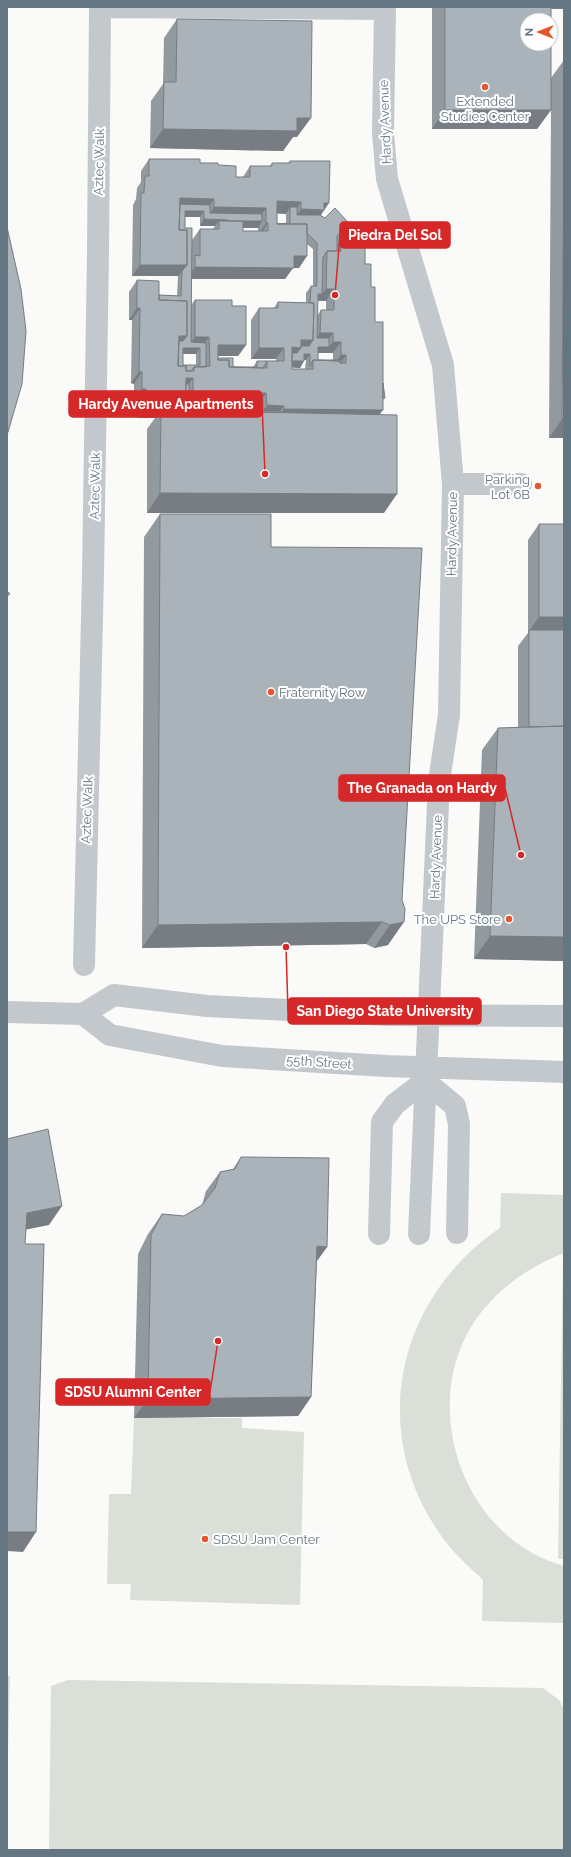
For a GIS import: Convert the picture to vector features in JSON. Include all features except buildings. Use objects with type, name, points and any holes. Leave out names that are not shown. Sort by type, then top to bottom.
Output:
[{"type":"street","points":[[100,7],[385,8]]},
{"type":"street","name":"Aztec Walk","points":[[84,965],[94,550],[100,7]]},
{"type":"street","name":"Hardy Avenue","points":[[385,8],[383,133],[387,179],[443,365],[453,484],[448,716],[439,781],[427,1015],[419,1234]]},
{"type":"street","points":[[453,484],[521,484]]},
{"type":"street","points":[[7,1012],[83,1014],[114,995],[207,1006],[427,1015],[564,1016]]},
{"type":"street","name":"55th Street","points":[[83,1014],[110,1035],[222,1056],[425,1075],[564,1072]]},
{"type":"street","points":[[379,1234],[382,1122],[395,1104],[425,1075],[455,1106],[459,1124],[457,1233]]},
{"type":"shaded area","points":[[501,1193],[564,1195],[564,1253],[520,1276],[491,1300],[483,1310],[462,1344],[452,1381],[450,1420],[458,1459],[474,1494],[497,1526],[527,1550],[564,1566],[564,1623],[482,1621],[483,1580],[453,1551],[438,1531],[416,1491],[404,1450],[400,1408],[404,1367],[417,1327],[437,1290],[465,1257],[500,1228]]},
{"type":"shaded area","points":[[563,1260],[564,1559],[558,1559]]},
{"type":"shaded area","name":"SDSU Jam Center","points":[[134,1418],[242,1418],[242,1428],[304,1432],[300,1605],[130,1600],[131,1584],[107,1584],[109,1494],[131,1494]]},
{"type":"shaded area","points":[[7,1676],[10,1676],[7,1793]]},
{"type":"shaded area","points":[[68,1680],[543,1688],[559,1700],[564,1709],[564,1850],[49,1850],[51,1686]]},
{"type":"place","name":"Extended Studies Center","points":[[485,87]]},
{"type":"place","name":"Piedra Del Sol","points":[[335,295]]},
{"type":"place","name":"Hardy Avenue Apartments","points":[[265,474]]},
{"type":"place","name":"Parking Lot 6B","points":[[538,486]]},
{"type":"place","name":"Fraternity Row","points":[[271,692]]},
{"type":"place","name":"The Granada on Hardy","points":[[521,855]]},
{"type":"place","name":"The UPS Store","points":[[509,919]]},
{"type":"place","name":"San Diego State University","points":[[286,947]]},
{"type":"place","name":"SDSU Alumni Center","points":[[218,1341]]},
{"type":"place","name":"SDSU Jam Center","points":[[205,1539]]}]
